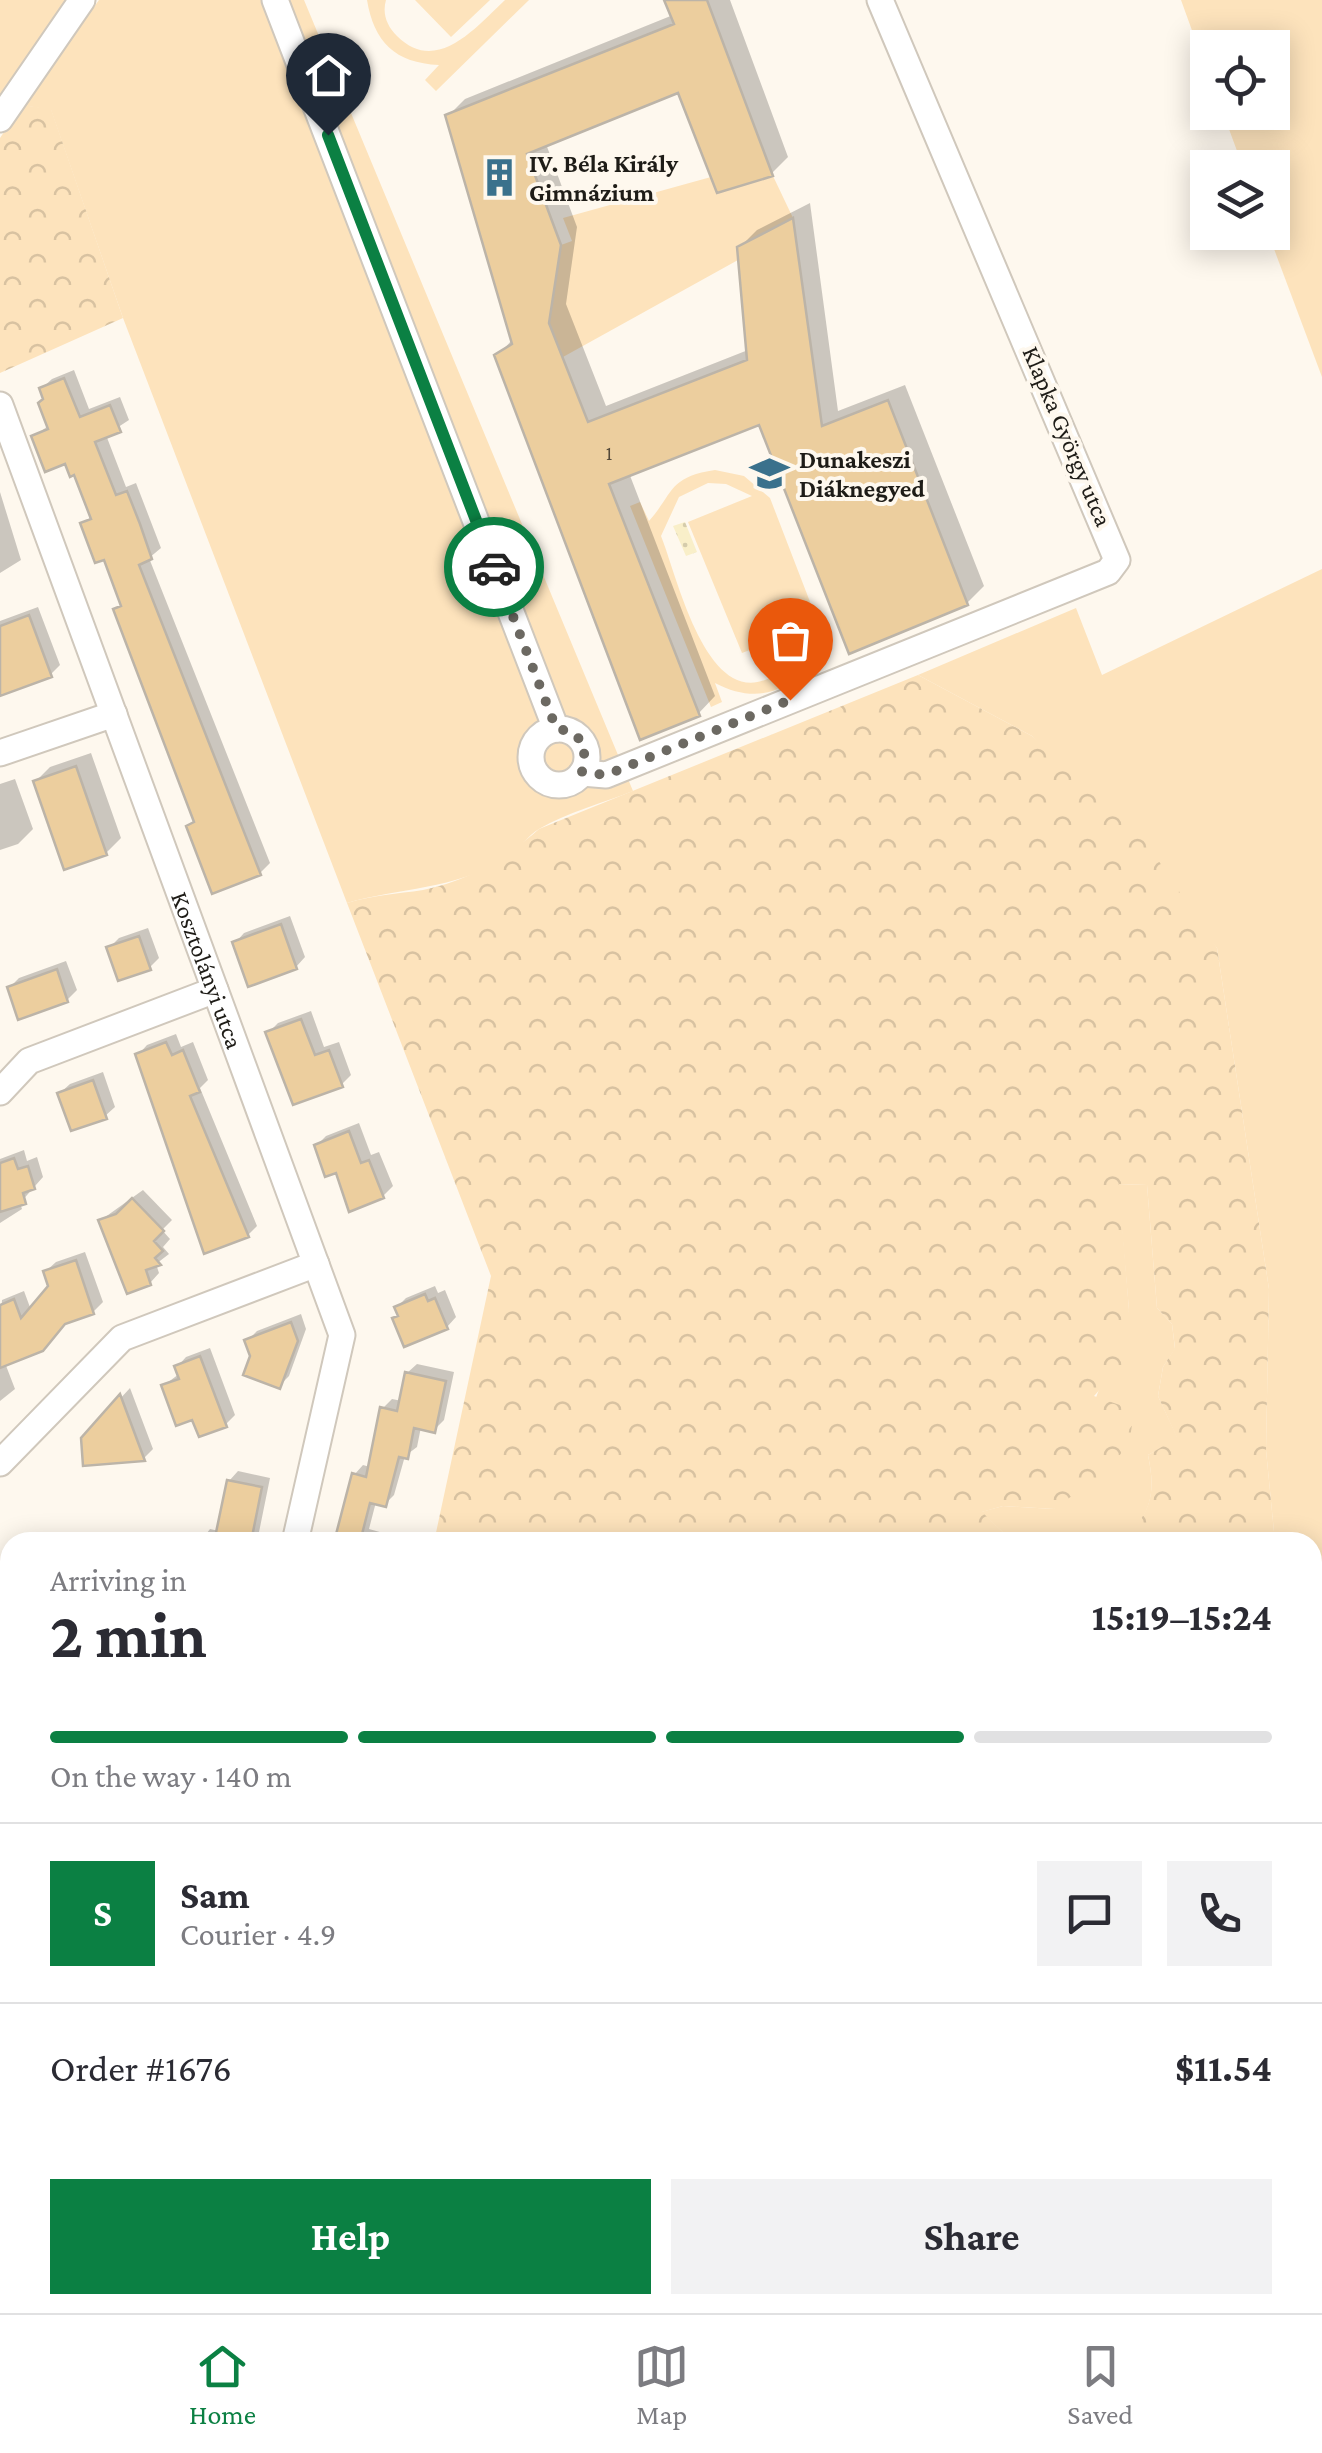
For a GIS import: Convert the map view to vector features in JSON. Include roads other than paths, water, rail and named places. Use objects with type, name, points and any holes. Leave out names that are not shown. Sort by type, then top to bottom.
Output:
[{"type":"street","points":[[0,119],[82,0]]},
{"type":"street","points":[[275,0],[556,728],[574,733],[585,746],[582,772]]},
{"type":"street","name":"Klapka György utca","points":[[556,728],[534,744],[534,770],[558,785],[582,772],[606,775],[1108,572],[1118,560],[880,0]]},
{"type":"street","name":"Kosztolányi utca","points":[[0,405],[342,1335],[297,1532]]},
{"type":"street","points":[[0,753],[114,714]]},
{"type":"street","points":[[0,1092],[29,1061],[215,990]]},
{"type":"street","points":[[0,1463],[122,1338],[316,1264]]},
{"type":"place","name":"IV. Béla Király Gimnázium","points":[[499,177]]},
{"type":"place","name":"Dunakeszi Diáknegyed","points":[[769,473]]}]
